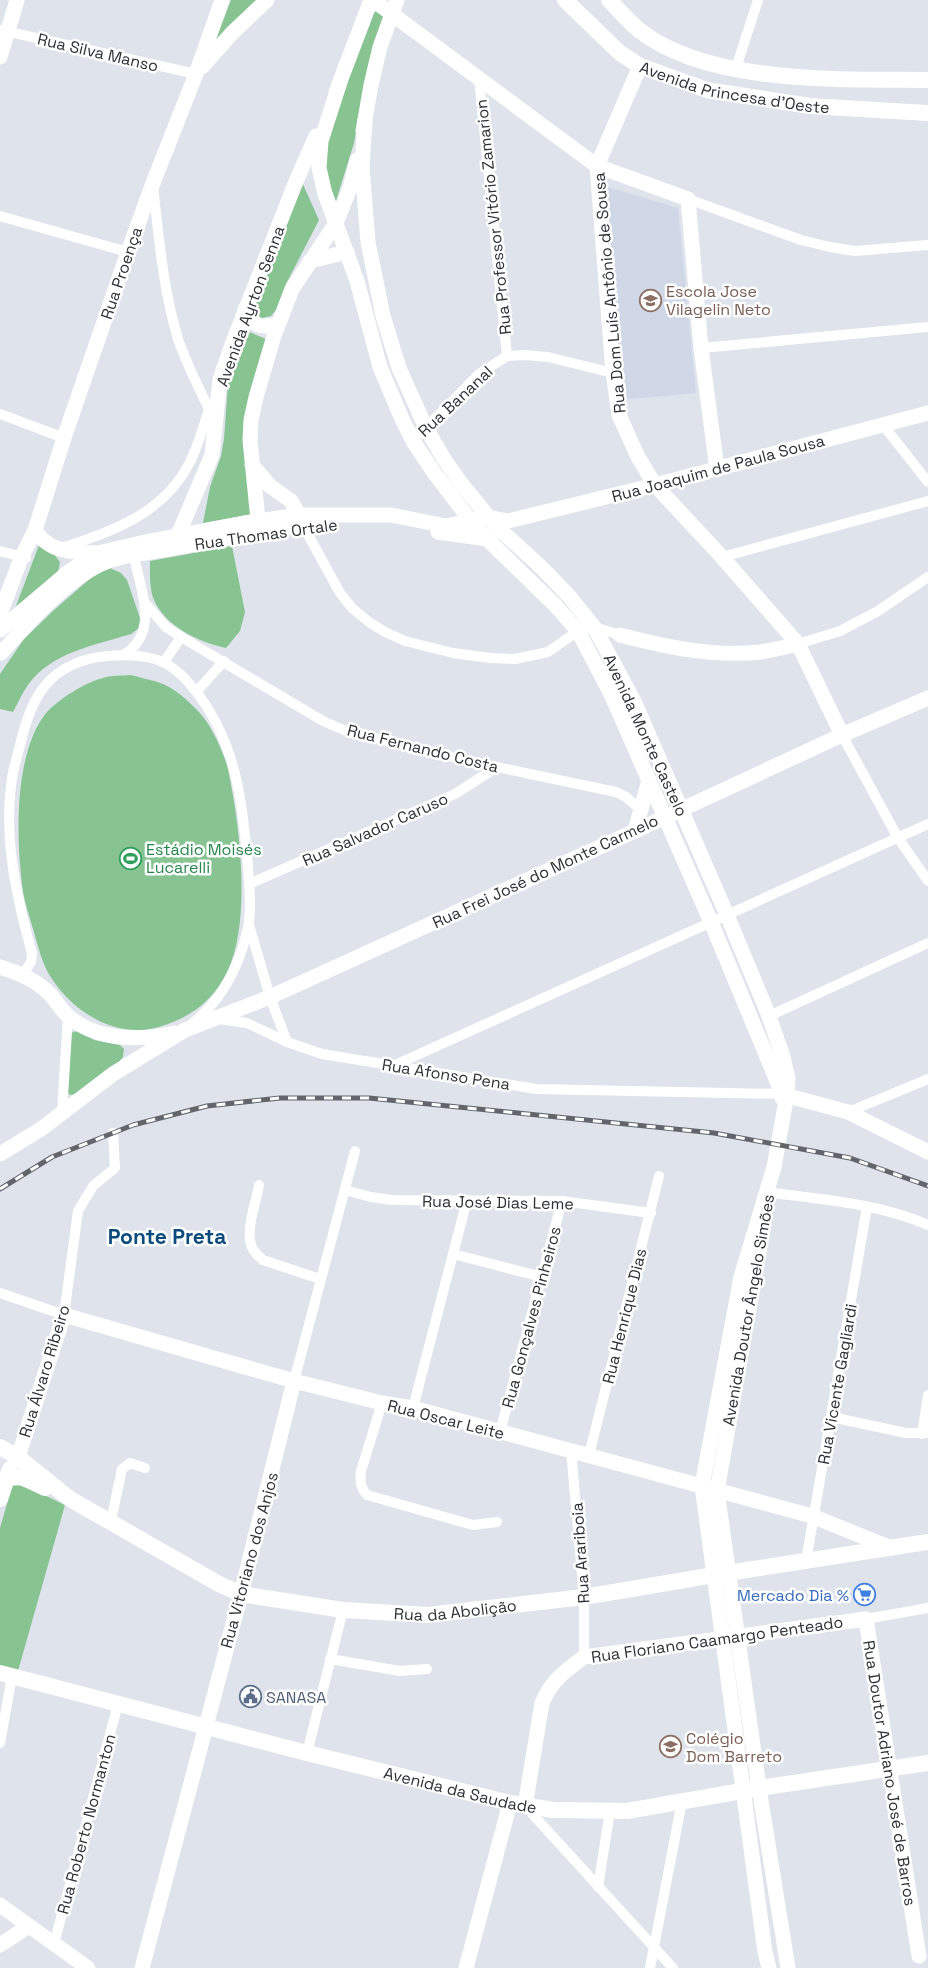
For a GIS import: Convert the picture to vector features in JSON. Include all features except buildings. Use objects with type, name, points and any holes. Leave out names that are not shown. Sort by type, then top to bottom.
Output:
[{"type":"main road","points":[[0,57],[4,31],[17,0]]},
{"type":"main road","name":"Rua Proença","points":[[1,654],[3,622],[64,438],[153,182],[196,74],[222,0]]},
{"type":"main road","points":[[196,74],[232,33],[266,0]]},
{"type":"main road","points":[[372,0],[395,7],[479,78],[597,166],[688,199],[716,469]]},
{"type":"main road","name":"Avenida Ayrton Senna","points":[[178,535],[212,455],[212,411],[220,379],[245,310],[297,179],[340,82],[372,0]]},
{"type":"main road","name":"Avenida Princesa d'Oeste","points":[[565,0],[620,53],[640,66],[706,90],[810,106],[928,113]]},
{"type":"main road","name":"Avenida Princesa d'Oeste","points":[[609,0],[639,30],[695,59],[780,76],[834,79],[928,80]]},
{"type":"main road","name":"Avenida Ayrton Senna","points":[[258,520],[250,440],[251,420],[278,325],[292,289],[336,223],[350,188],[380,47],[395,7]]},
{"type":"main road","name":"Rua Dom Luís Antônio de Sousa","points":[[640,66],[597,166],[619,415],[638,457],[655,485],[722,557],[798,644],[842,735]]},
{"type":"main road","name":"Avenida Ayrton Senna","points":[[336,223],[325,194],[318,160],[321,141],[340,82]]},
{"type":"main road","name":"Avenida Monte Castelo","points":[[365,121],[362,167],[364,211],[374,278],[385,326],[396,360],[426,428],[460,482],[488,517],[505,526],[594,627],[634,701],[727,915],[768,1016],[783,1057],[788,1079],[770,1182]]},
{"type":"main road","name":"Avenida Monte Castelo","points":[[336,223],[357,281],[380,367],[413,441],[435,474],[471,521],[555,605],[578,631],[611,694],[711,922],[784,1102]]},
{"type":"main road","points":[[310,260],[347,252]]},
{"type":"main road","points":[[245,310],[256,325],[278,325]]},
{"type":"main road","name":"Rua Joaquim de Paula Sousa","points":[[505,526],[928,412]]},
{"type":"main road","points":[[252,465],[270,486],[290,500],[300,520]]},
{"type":"main road","name":"Rua Thomas Ortale","points":[[3,622],[98,553],[145,542],[258,520],[391,516],[446,526],[488,517]]},
{"type":"main road","name":"Rua Thomas Ortale","points":[[1,654],[51,601],[70,585],[99,565],[123,557],[230,537],[300,520],[387,522],[487,539]]},
{"type":"main road","points":[[487,539],[505,526]]},
{"type":"main road","points":[[35,530],[45,542],[61,548],[98,553]]},
{"type":"main road","points":[[61,548],[64,576]]},
{"type":"main road","points":[[620,635],[678,648],[734,653],[761,652],[798,644]]},
{"type":"main road","name":"Rua Frei José do Monte Carmelo","points":[[216,1018],[270,997],[842,735],[928,698]]},
{"type":"main road","points":[[635,831],[648,780]]},
{"type":"main road","points":[[0,967],[22,974],[41,986],[68,1015],[79,1023],[98,1032],[125,1038],[161,1036],[185,1030],[216,1018]]},
{"type":"main road","points":[[0,1154],[41,1129],[113,1074],[185,1030]]},
{"type":"main road","name":"Rua Afonso Pena","points":[[784,1102],[848,1112],[928,1152]]},
{"type":"main road","name":"Avenida Doutor Ângelo Simões","points":[[770,1182],[741,1277],[702,1486],[738,1637],[759,1788],[788,1968]]},
{"type":"main road","name":"Avenida Doutor Ângelo Simões","points":[[769,1968],[765,1952],[742,1791],[723,1639],[722,1573],[717,1491],[770,1182]]},
{"type":"main road","name":"Rua Oscar Leite","points":[[64,1315],[294,1380],[382,1403],[413,1408],[702,1486],[814,1518],[891,1548]]},
{"type":"main road","name":"Rua Álvaro Ribeiro","points":[[0,1500],[5,1472],[18,1457],[64,1315]]},
{"type":"main road","name":"Rua Vitoriano dos Anjos","points":[[142,1968],[204,1727],[241,1594],[294,1380]]},
{"type":"main road","name":"Rua da Abolição","points":[[0,1448],[18,1457],[70,1499],[219,1584],[241,1594],[343,1610],[428,1615],[584,1597],[722,1573],[928,1542]]},
{"type":"main road","points":[[5,1472],[22,1477],[70,1499]]},
{"type":"main road","name":"Rua Floriano Caamargo Penteado","points":[[466,1968],[517,1805],[542,1703],[549,1688],[559,1676],[584,1657],[866,1619]]},
{"type":"main road","name":"Rua Doutor Adriano José de Barros","points":[[866,1619],[919,1958]]},
{"type":"main road","name":"Avenida da Saudade","points":[[6,1674],[307,1753],[517,1805],[553,1810],[628,1811],[759,1788],[928,1763]]},
{"type":"main road","points":[[0,1905],[88,1968]]},
{"type":"main road","points":[[0,1944],[29,1926]]},
{"type":"street","points":[[736,68],[758,0]]},
{"type":"street","name":"Rua Silva Manso","points":[[4,31],[196,74]]},
{"type":"street","name":"Rua Professor Vitório Zamarion","points":[[479,78],[506,356]]},
{"type":"street","points":[[61,548],[112,531],[139,517],[162,499],[176,484],[190,463],[212,411],[186,363],[178,337],[163,276],[153,182]]},
{"type":"street","points":[[688,199],[801,240],[830,247],[855,250],[928,245]]},
{"type":"street","points":[[0,216],[128,252]]},
{"type":"street","points":[[702,348],[928,327]]},
{"type":"street","name":"Rua Bananal","points":[[413,441],[450,401],[479,374],[506,356],[548,357],[614,374]]},
{"type":"street","points":[[0,414],[64,438]]},
{"type":"street","points":[[883,425],[928,482]]},
{"type":"street","points":[[722,557],[928,501]]},
{"type":"street","points":[[300,520],[340,593],[352,608],[384,632],[406,641],[453,652],[490,658],[515,659],[548,652],[578,631],[594,627],[620,635]]},
{"type":"street","points":[[134,556],[145,542]]},
{"type":"street","points":[[0,551],[25,555]]},
{"type":"street","name":"Rua Fernando Costa","points":[[125,654],[139,642],[146,620],[134,556]]},
{"type":"street","points":[[798,644],[840,631],[878,611],[928,577]]},
{"type":"street","name":"Rua Fernando Costa","points":[[144,602],[166,627],[181,637],[323,721],[346,731],[497,767],[616,792],[626,797],[641,810]]},
{"type":"street","points":[[164,662],[181,637]]},
{"type":"street","points":[[22,974],[31,962],[32,953],[16,890],[11,844],[10,800],[13,774],[26,721],[33,703],[42,689],[58,672],[77,662],[125,654],[164,662],[197,691],[217,722],[228,748],[234,770],[245,832],[249,884],[249,924],[240,961],[233,976],[208,1012],[185,1030]]},
{"type":"street","points":[[197,691],[224,661]]},
{"type":"street","name":"Rua Dom Luís Antônio de Sousa","points":[[842,735],[898,838],[928,881]]},
{"type":"street","name":"Rua Salvador Caruso","points":[[249,884],[455,794],[497,767]]},
{"type":"street","points":[[395,1065],[928,824]]},
{"type":"street","points":[[249,924],[270,997],[287,1042]]},
{"type":"street","points":[[768,1016],[928,943]]},
{"type":"street","points":[[62,1113],[68,1015]]},
{"type":"street","name":"Rua Afonso Pena","points":[[216,1018],[246,1023],[287,1042],[322,1054],[536,1088],[784,1102]]},
{"type":"street","points":[[848,1112],[928,1079]]},
{"type":"street","name":"Rua Álvaro Ribeiro","points":[[64,1315],[78,1211],[93,1186],[115,1168],[114,1133]]},
{"type":"street","name":"Rua Vitoriano dos Anjos","points":[[294,1380],[355,1151]]},
{"type":"street","name":"Rua Henrique Dias","points":[[589,1455],[659,1176]]},
{"type":"street","points":[[770,1182],[908,1216],[928,1226]]},
{"type":"street","points":[[259,1185],[250,1236],[251,1246],[256,1254],[263,1260],[320,1279]]},
{"type":"street","name":"Rua José Dias Leme","points":[[345,1190],[392,1200],[562,1201],[651,1213]]},
{"type":"street","points":[[413,1408],[467,1200]]},
{"type":"street","name":"Rua Gonçalves Pinheiros","points":[[500,1432],[562,1201]]},
{"type":"street","name":"Rua Vicente Gagliardi","points":[[806,1560],[867,1207]]},
{"type":"street","points":[[453,1254],[542,1277]]},
{"type":"street","name":"Rua Oscar Leite","points":[[0,1293],[64,1315]]},
{"type":"street","points":[[831,1418],[906,1432],[925,1433],[928,1395]]},
{"type":"street","points":[[382,1403],[360,1481],[362,1489],[367,1496],[472,1524],[497,1522]]},
{"type":"street","name":"Rua Arariboia","points":[[571,1450],[584,1597],[584,1657]]},
{"type":"street","points":[[110,1521],[122,1469],[125,1465],[130,1464],[145,1468]]},
{"type":"street","name":"Rua Floriano Caamargo Penteado","points":[[866,1619],[928,1608]]},
{"type":"street","points":[[307,1753],[343,1610]]},
{"type":"street","points":[[330,1660],[400,1671],[427,1668]]},
{"type":"street","points":[[0,1743],[6,1674]]},
{"type":"street","name":"Rua Roberto Normanton","points":[[54,1944],[118,1704]]},
{"type":"street","points":[[650,1968],[682,1801]]},
{"type":"street","points":[[517,1805],[598,1887],[673,1968]]},
{"type":"street","points":[[598,1887],[610,1811]]},
{"type":"shaded area","name":"Escola Jose Vilagelin Neto","points":[[605,186],[678,208],[696,393],[620,400]]},
{"type":"green space","points":[[231,0],[258,0],[216,39]]},
{"type":"green space","points":[[377,11],[383,15],[383,21],[361,102],[354,143],[336,201],[327,178],[325,156],[327,134],[373,13]]},
{"type":"green space","points":[[301,180],[319,220],[286,284],[277,309],[271,316],[262,318],[257,315],[253,308]]},
{"type":"green space","points":[[247,331],[266,339],[250,398],[253,514],[203,523],[210,487],[221,456],[228,383]]},
{"type":"green space","points":[[39,545],[53,553],[60,562],[58,573],[52,580],[16,606]]},
{"type":"green space","points":[[232,546],[245,612],[240,631],[226,648],[205,642],[184,632],[159,610],[151,591],[150,561]]},
{"type":"green space","points":[[110,568],[121,573],[127,580],[141,621],[139,628],[131,634],[89,646],[61,657],[38,674],[26,688],[13,712],[0,709],[0,674],[24,639],[93,576]]},
{"type":"green space","name":"Estádio Moisés Lucarelli","points":[[131,675],[159,683],[175,691],[199,712],[213,732],[226,762],[229,776],[238,833],[242,882],[239,931],[234,953],[222,982],[202,1005],[185,1016],[165,1025],[131,1030],[115,1027],[85,1013],[60,990],[47,971],[42,960],[24,896],[19,848],[19,823],[23,773],[28,750],[36,729],[47,712],[66,697],[89,683],[106,677]]},
{"type":"green space","points":[[79,1031],[94,1040],[120,1045],[124,1049],[123,1057],[117,1064],[75,1094],[70,1095],[66,1091],[68,1037],[73,1032]]},
{"type":"green space","points":[[13,1483],[65,1505],[18,1671],[0,1666],[0,1528]]},
{"type":"railway","points":[[0,1189],[52,1157],[133,1125],[207,1106],[280,1098],[369,1098],[714,1133],[850,1158],[928,1186]]},
{"type":"place","name":"Escola Jose Vilagelin Neto","points":[[650,300]]},
{"type":"place","name":"Estádio Moisés Lucarelli","points":[[130,858]]},
{"type":"place","name":"Mercado Dia %","points":[[865,1595]]},
{"type":"place","name":"SANASA","points":[[250,1697]]},
{"type":"place","name":"Colégio Dom Barreto","points":[[670,1747]]},
{"type":"district","name":"Ponte Preta","points":[[167,1237]]}]
